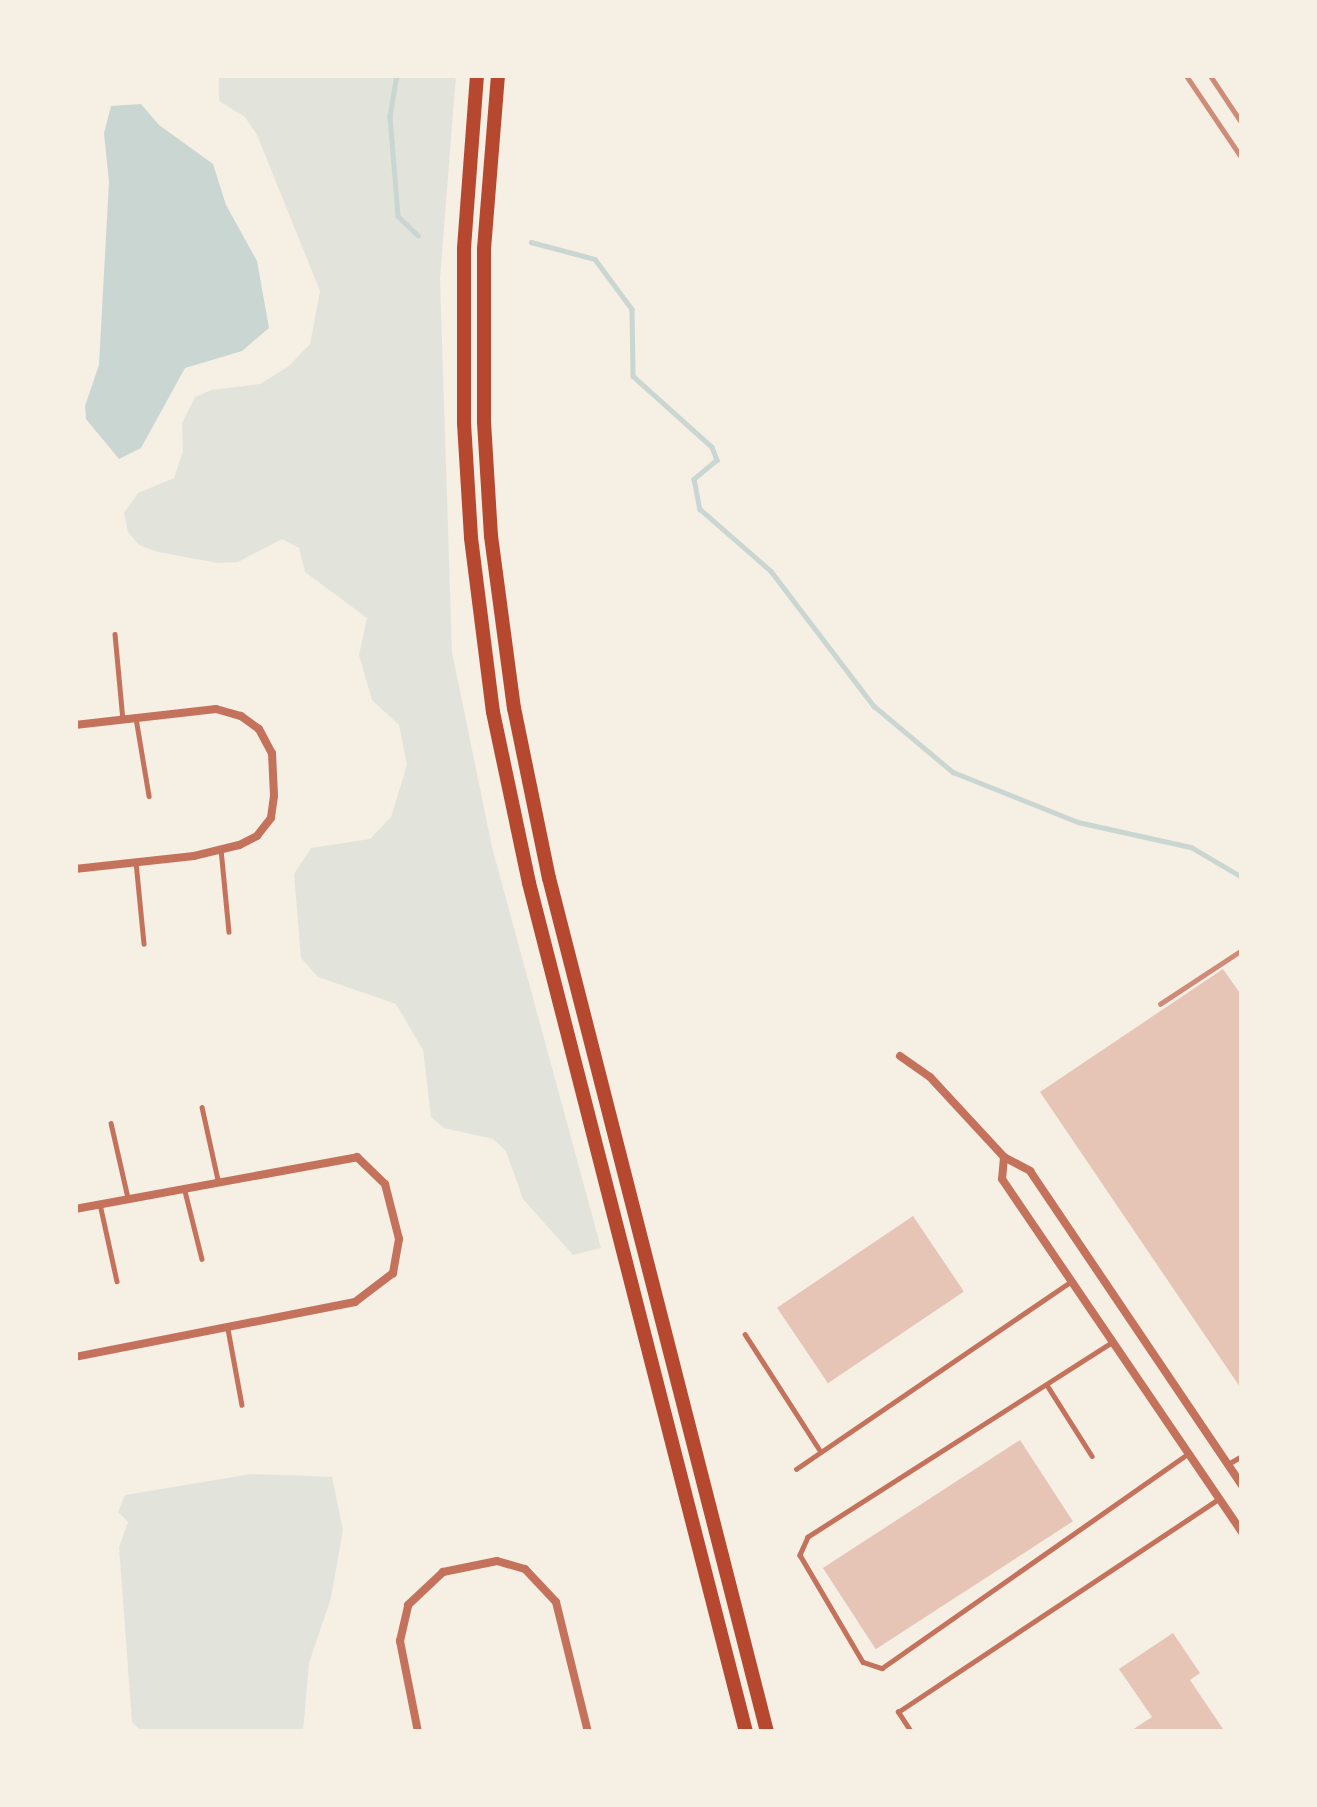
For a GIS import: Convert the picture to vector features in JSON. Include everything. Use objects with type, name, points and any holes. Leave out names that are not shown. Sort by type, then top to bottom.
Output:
[{"type":"highway","points":[[477,75],[464,249],[464,423],[471,538],[494,712],[529,883],[746,1732]]},
{"type":"highway","points":[[497,75],[484,250],[484,422],[491,536],[514,708],[555,901],[767,1732]]},
{"type":"street","points":[[75,725],[216,709],[241,716],[259,729],[272,753],[271,818],[257,836],[221,850],[75,869]]},
{"type":"street","points":[[900,1056],[930,1077],[1004,1157],[1030,1171],[1242,1485]]},
{"type":"street","points":[[75,1209],[357,1157],[385,1184],[399,1239],[393,1273],[355,1302],[75,1357]]},
{"type":"street","points":[[1004,1157],[1002,1179],[1242,1532]]},
{"type":"street","points":[[418,1732],[400,1641],[408,1605],[443,1572],[497,1561],[526,1569],[556,1602],[588,1732]]},
{"type":"lane","points":[[115,634],[123,720]]},
{"type":"lane","points":[[136,718],[148,796]]},
{"type":"lane","points":[[221,850],[229,932]]},
{"type":"lane","points":[[136,862],[143,944]]},
{"type":"lane","points":[[202,1107],[218,1180]]},
{"type":"lane","points":[[112,1124],[128,1198]]},
{"type":"lane","points":[[184,1187],[202,1259]]},
{"type":"lane","points":[[100,1204],[117,1281]]},
{"type":"lane","points":[[796,1468],[1072,1280]]},
{"type":"lane","points":[[228,1329],[242,1405]]},
{"type":"lane","points":[[745,1334],[821,1451]]},
{"type":"lane","points":[[1113,1342],[808,1537],[800,1555],[863,1662],[882,1668],[1189,1453]]},
{"type":"lane","points":[[1047,1384],[1092,1456]]},
{"type":"lane","points":[[1228,1464],[1242,1456]]},
{"type":"lane","points":[[911,1732],[898,1712],[1219,1498]]},
{"type":"shaded area","points":[[219,75],[456,75],[440,279],[452,652],[492,847],[601,1248],[573,1255],[523,1199],[506,1151],[493,1139],[444,1128],[431,1117],[423,1050],[396,1004],[318,977],[301,958],[294,874],[311,848],[370,839],[391,817],[407,765],[399,725],[372,700],[359,655],[367,618],[305,572],[299,548],[282,539],[238,562],[218,563],[158,552],[139,545],[128,532],[124,513],[138,493],[174,478],[183,451],[182,423],[195,397],[211,390],[260,384],[289,366],[310,344],[320,291],[257,135],[245,117],[219,101]]},
{"type":"shaded area","points":[[141,104],[159,125],[213,164],[226,205],[257,261],[269,328],[242,351],[185,368],[141,448],[119,459],[86,419],[85,406],[99,365],[109,182],[104,133],[111,106]]},
{"type":"shaded area","points":[[251,1474],[332,1477],[343,1530],[331,1598],[309,1663],[303,1732],[142,1732],[132,1722],[119,1547],[128,1522],[118,1512],[125,1495]]},
{"type":"building","points":[[1223,969],[1242,996],[1242,1390],[1040,1092]]},
{"type":"building","points":[[913,1216],[964,1291],[828,1383],[777,1308]]},
{"type":"building","points":[[1020,1440],[1073,1521],[876,1649],[823,1568]]},
{"type":"building","points":[[1173,1633],[1200,1673],[1190,1680],[1225,1732],[1129,1732],[1152,1717],[1119,1669]]},
{"type":"waterway","points":[[397,75],[390,116],[398,216],[418,235]]},
{"type":"waterway","points":[[531,242],[595,259],[632,309],[633,376],[712,447],[717,460],[694,479],[700,509],[771,571],[874,706],[953,772],[1078,822],[1191,847],[1242,877]]},
{"type":"railway","points":[[1186,75],[1242,158]]},
{"type":"railway","points":[[1210,75],[1242,123]]},
{"type":"railway","points":[[1160,1004],[1242,950]]}]
